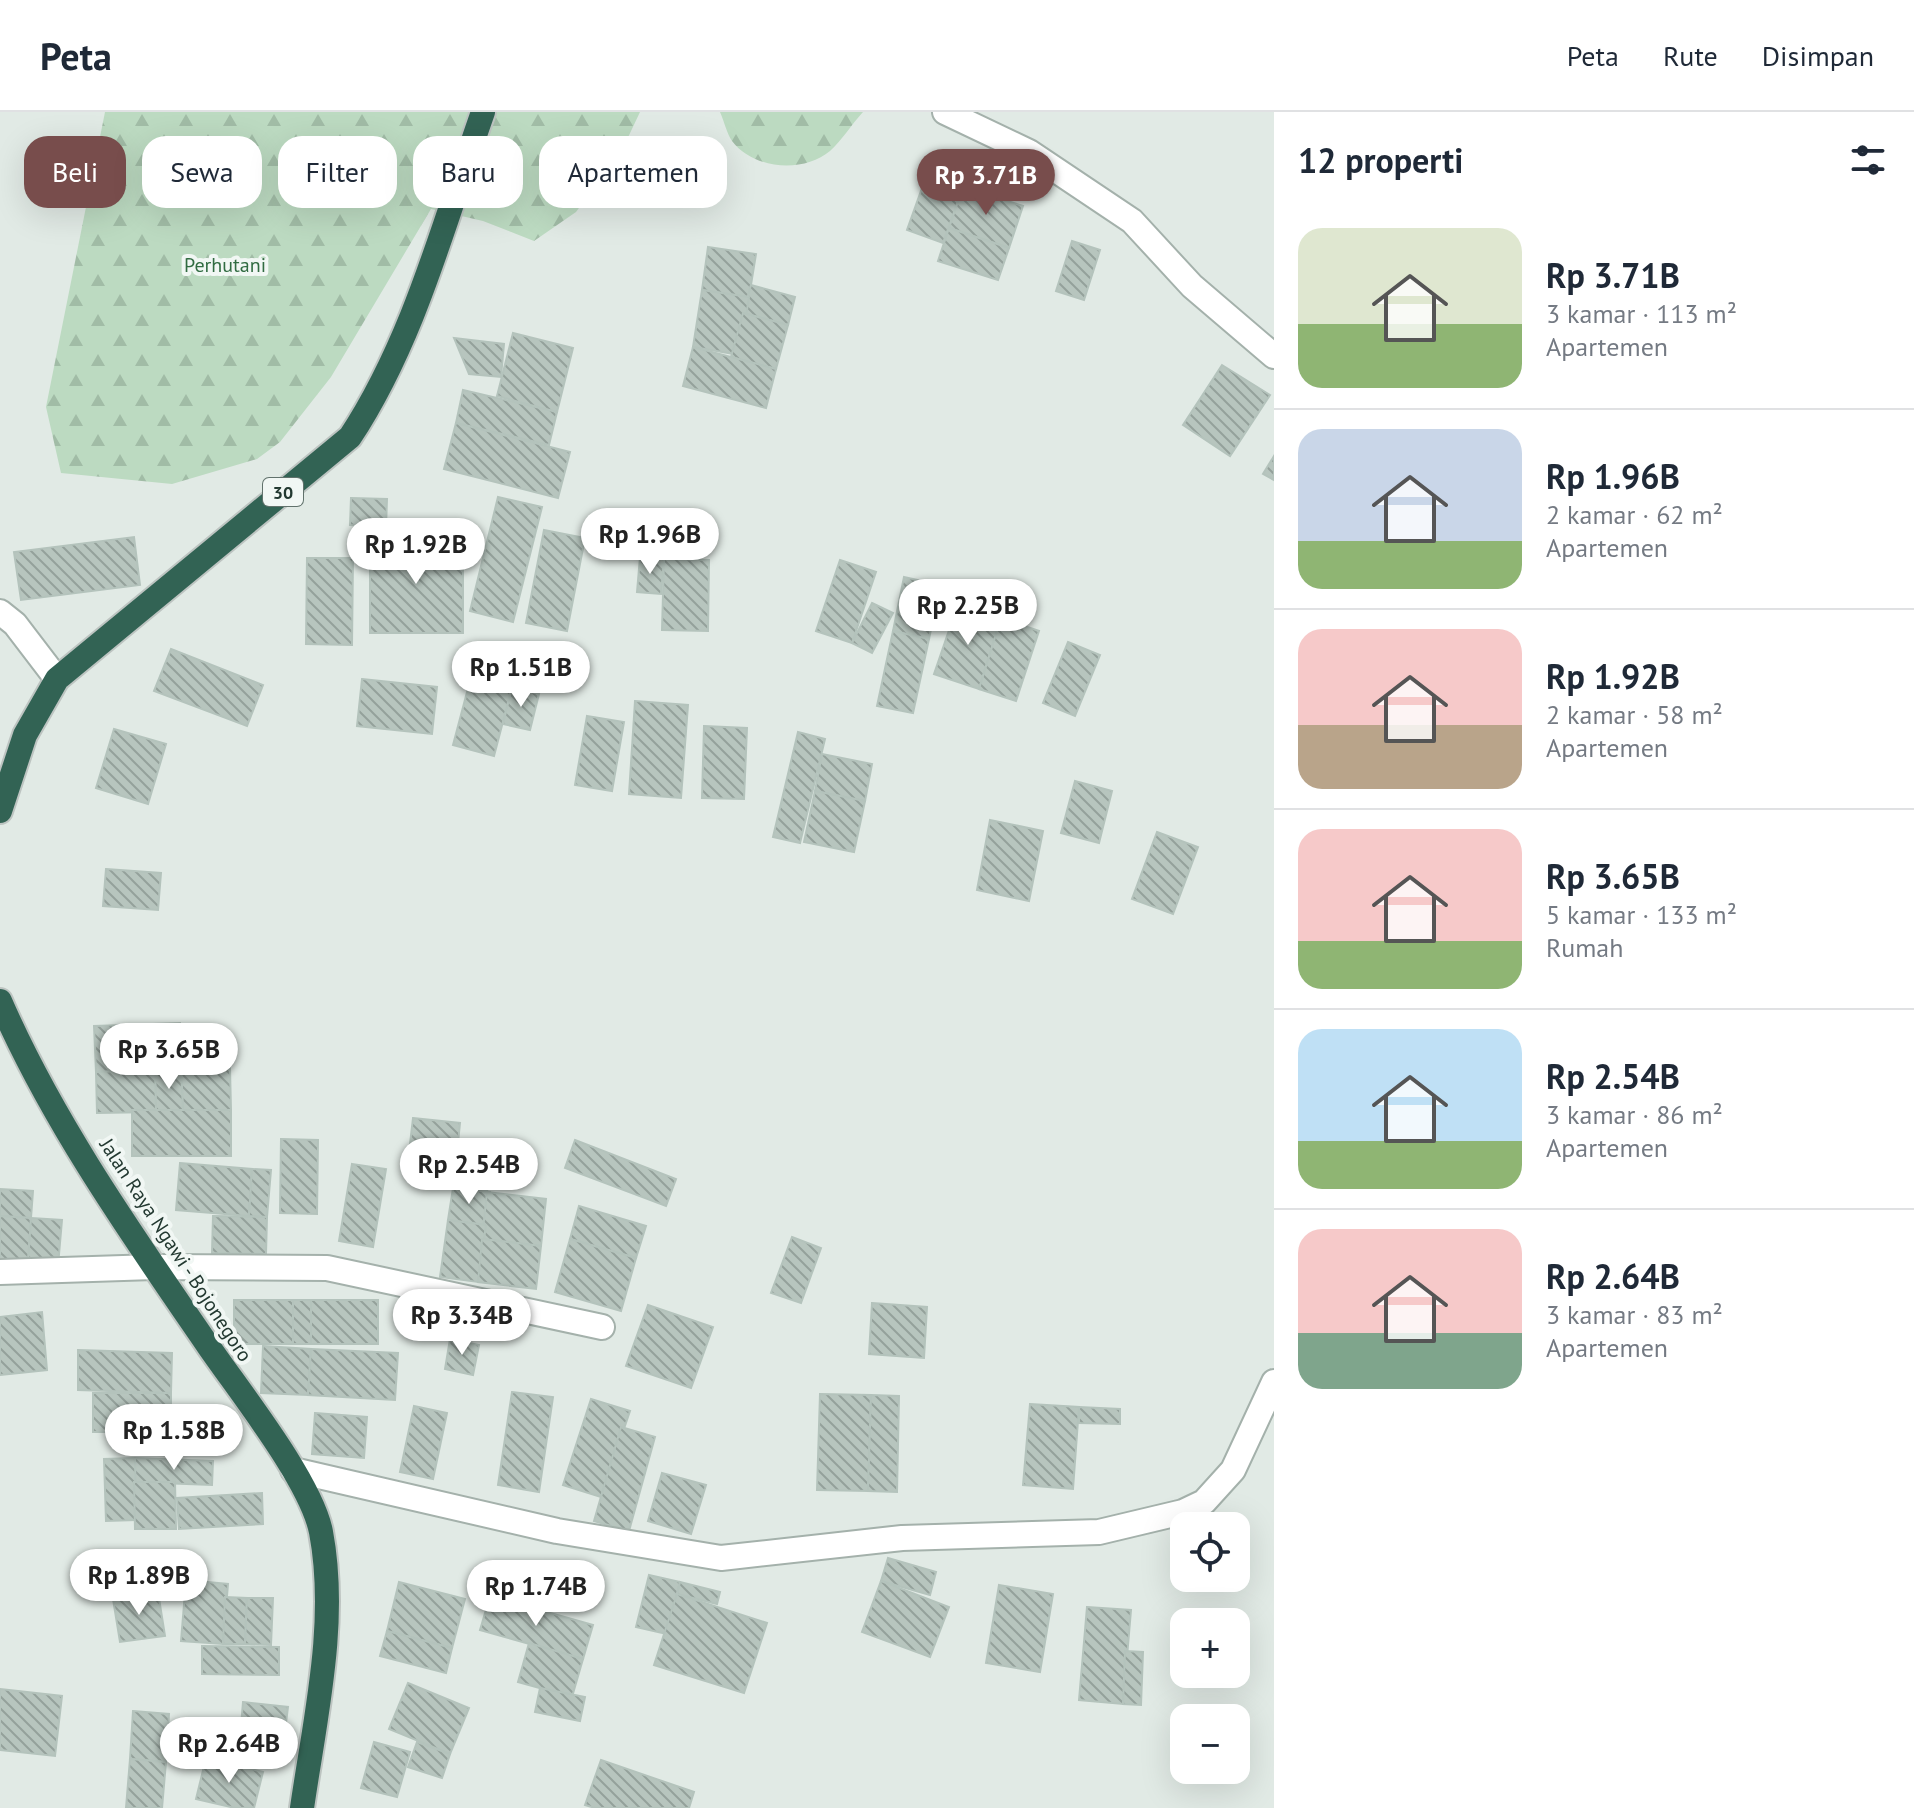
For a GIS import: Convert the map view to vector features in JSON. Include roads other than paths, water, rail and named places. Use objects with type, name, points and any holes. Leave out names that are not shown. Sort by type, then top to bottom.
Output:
[{"type":"highway","name":"30","points":[[0,811],[25,735],[57,679],[350,437],[375,399],[407,328],[483,112]]},
{"type":"highway","name":"Jalan Raya Ngawi - Bojonegoro","points":[[0,1001],[27,1064],[154,1267],[293,1470],[320,1528],[326,1569],[325,1641],[302,1808]]},
{"type":"street","points":[[945,112],[1029,152],[1132,221],[1192,286],[1274,356]]},
{"type":"street","points":[[0,612],[15,624],[57,679]]},
{"type":"street","points":[[0,1272],[154,1267],[327,1268],[602,1327]]},
{"type":"street","points":[[293,1470],[557,1531],[721,1558],[902,1538],[1099,1532],[1183,1512],[1204,1502],[1233,1470],[1274,1382]]},
{"type":"park label","name":"Perhutani","points":[[225,265]]}]
